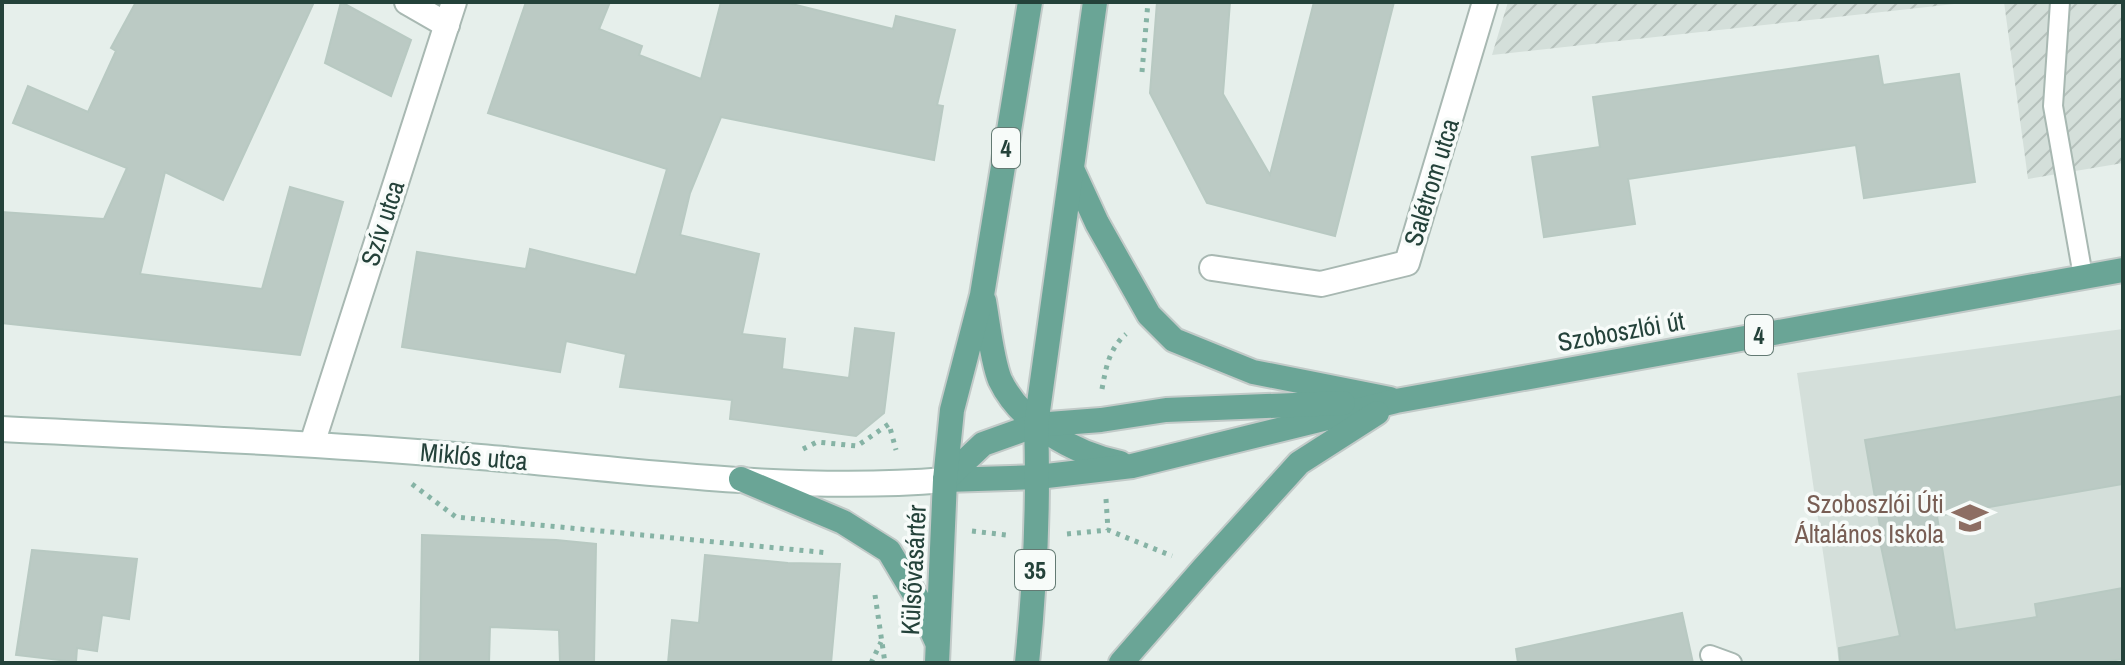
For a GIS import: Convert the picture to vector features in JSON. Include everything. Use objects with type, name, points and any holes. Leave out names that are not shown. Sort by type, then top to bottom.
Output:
[{"type":"main road","name":"4","points":[[1030,2],[982,295],[1000,379],[1016,404],[1036,425],[1102,459],[1132,466]]},
{"type":"main road","points":[[1038,477],[1036,425],[1095,2]]},
{"type":"main road","name":"4","points":[[1072,170],[1097,223],[1149,315],[1174,340],[1253,372],[1396,401]]},
{"type":"main road","name":"Szoboszlói út","points":[[945,480],[1038,477],[1132,466],[1396,401],[2123,270]]},
{"type":"main road","name":"Külsővásártér","points":[[937,653],[945,480],[952,410],[982,295]]},
{"type":"main road","points":[[945,480],[983,444],[1036,425],[1101,420],[1166,410],[1396,401]]},
{"type":"main road","points":[[1121,663],[1299,463],[1396,401]]},
{"type":"main road","name":"35","points":[[1027,663],[1035,578],[1038,477]]},
{"type":"main road","points":[[741,479],[843,522],[889,551],[917,598],[937,653]]},
{"type":"street","points":[[407,2],[450,14]]},
{"type":"street","name":"Salétrom utca","points":[[1212,268],[1321,284],[1407,263],[1485,2]]},
{"type":"street","name":"Szív utca","points":[[312,444],[450,14]]},
{"type":"street","name":"Miklós utca","points":[[2,429],[312,444],[741,479],[878,484],[945,480]]},
{"type":"lane","points":[[2060,2],[2053,106],[2083,276]]},
{"type":"lane","points":[[1710,655],[1732,663]]},
{"type":"path","points":[[1142,72],[1148,2]]},
{"type":"path","points":[[817,442],[857,446],[889,424]]},
{"type":"path","points":[[456,517],[839,554]]},
{"type":"path","points":[[1108,530],[1203,569]]},
{"type":"path","points":[[873,582],[885,663]]},
{"type":"path","points":[[871,663],[882,641]]},
{"type":"shaded area","points":[[1508,2],[1972,2],[1492,55]]},
{"type":"shaded area","points":[[2004,2],[2123,2],[2123,163],[2028,179]]},
{"type":"shaded area","name":"Szoboszlói Úti Általános Iskola","points":[[2123,329],[2123,663],[1839,663],[1797,373]]},
{"type":"building","points":[[136,2],[314,2],[223,200],[165,172],[140,274],[262,289],[290,187],[343,202],[300,355],[2,323],[2,212],[104,219],[127,168],[13,123],[28,86],[88,112],[116,51],[111,48]]},
{"type":"building","points":[[341,2],[411,40],[391,96],[325,63]]},
{"type":"building","points":[[526,2],[610,2],[599,29],[642,46],[639,55],[701,79],[721,2],[784,2],[893,29],[896,16],[955,30],[937,105],[943,106],[934,160],[721,117],[690,193],[680,235],[759,254],[742,334],[785,339],[782,369],[849,378],[855,328],[894,333],[884,413],[856,436],[730,419],[732,400],[620,387],[626,354],[566,341],[560,372],[402,347],[417,252],[526,269],[530,249],[636,275],[667,169],[488,113]]},
{"type":"building","points":[[1157,2],[1230,2],[1223,94],[1270,175],[1314,2],[1394,2],[1335,236],[1207,203],[1150,93]]},
{"type":"building","points":[[1878,56],[1883,85],[1959,74],[1975,182],[1864,198],[1856,145],[1628,179],[1635,224],[1544,237],[1532,157],[1600,147],[1593,97]]},
{"type":"building","points":[[2123,396],[2123,484],[1937,516],[1955,630],[2037,617],[2035,604],[2123,588],[2123,659],[2096,663],[1840,663],[1839,648],[1900,636],[1878,532],[1881,532],[1865,440]]},
{"type":"building","points":[[422,535],[596,544],[594,663],[560,663],[559,630],[490,627],[489,663],[420,663]]},
{"type":"building","points":[[32,550],[137,559],[129,619],[102,615],[97,651],[77,648],[76,662],[16,655]]},
{"type":"building","points":[[705,555],[788,563],[840,564],[831,663],[668,663],[672,620],[699,623]]},
{"type":"building","points":[[1682,613],[1693,663],[1518,663],[1516,649]]},
{"type":"place","name":"Szoboszlói Úti Általános Iskola","points":[[1970,518]]}]
